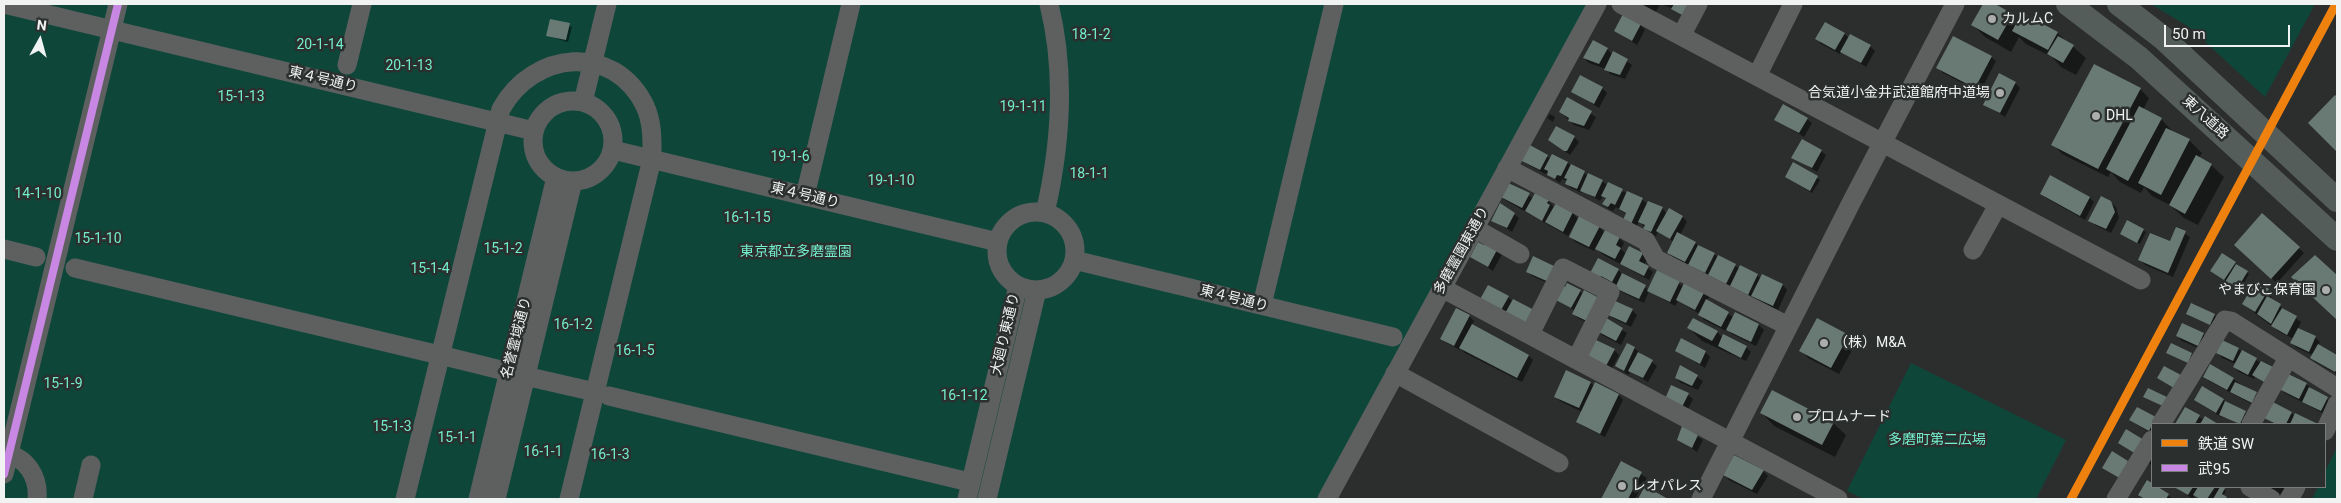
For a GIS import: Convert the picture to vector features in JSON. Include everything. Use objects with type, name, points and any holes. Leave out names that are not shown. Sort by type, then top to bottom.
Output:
[{"type":"main road","name":"東八道路","points":[[2068,4],[2139,58],[2337,239]]},
{"type":"main road","points":[[2119,4],[2163,38],[2337,200]]},
{"type":"street","name":"東４号通り","points":[[4,4],[534,131]]},
{"type":"street","points":[[4,474],[6,454],[118,4]]},
{"type":"street","points":[[347,65],[362,4]]},
{"type":"street","points":[[583,102],[607,4]]},
{"type":"street","points":[[805,196],[851,4]]},
{"type":"street","points":[[1045,213],[1056,160],[1060,122],[1059,63],[1049,4]]},
{"type":"street","points":[[1262,305],[1334,4]]},
{"type":"street","name":"多磨霊園東通り","points":[[1326,499],[1597,4]]},
{"type":"street","points":[[1621,4],[2141,280]]},
{"type":"street","points":[[1681,36],[1698,4]]},
{"type":"street","points":[[1757,76],[1793,4]]},
{"type":"street","points":[[1701,499],[1788,326],[1955,4]]},
{"type":"street","points":[[405,499],[435,354],[496,121],[508,96],[527,77],[539,70],[565,62],[592,64],[607,69],[623,80],[645,106],[652,131],[652,159],[602,394],[569,499]]},
{"type":"street","points":[[571,101],[583,102],[595,107],[604,115],[612,132],[613,150],[607,162],[598,173],[586,179],[564,179],[545,169],[537,158],[533,144],[534,131],[540,119],[548,110],[559,104],[571,101]]},
{"type":"street","name":"東４号通り","points":[[613,150],[998,242]]},
{"type":"street","points":[[1507,168],[1646,241],[1656,259],[1788,326]]},
{"type":"street","name":"名誉霊域通り","points":[[478,499],[517,374],[564,179]]},
{"type":"street","points":[[1973,250],[1998,205]]},
{"type":"street","points":[[1036,212],[1045,213],[1061,220],[1072,234],[1075,251],[1074,260],[1071,268],[1060,282],[1053,286],[1037,290],[1018,286],[1005,275],[1000,267],[998,242],[1006,226],[1019,216],[1036,212]]},
{"type":"street","points":[[1474,228],[1520,254]]},
{"type":"street","points":[[4,249],[36,257]]},
{"type":"street","name":"東４号通り","points":[[1074,260],[1393,337]]},
{"type":"street","points":[[75,268],[961,480]]},
{"type":"street","points":[[1530,334],[1564,268],[1610,292],[1577,358]]},
{"type":"street","name":"大廻り東通り","points":[[967,499],[1018,286]]},
{"type":"street","points":[[1442,288],[1577,358],[1838,499]]},
{"type":"street","name":"大廻り東通り","points":[[987,499],[1037,290]]},
{"type":"street","points":[[2163,423],[2223,321],[2232,321],[2337,388]]},
{"type":"street","points":[[2252,423],[2288,358]]},
{"type":"street","points":[[1395,373],[1560,463]]},
{"type":"street","name":"名誉霊域通り","points":[[496,499],[517,374]]},
{"type":"street","points":[[2326,429],[2337,404]]},
{"type":"street","points":[[2116,499],[2151,442]]},
{"type":"street","points":[[6,454],[19,459],[29,467],[35,477],[37,499]]},
{"type":"street","points":[[83,499],[91,465]]},
{"type":"street","points":[[2252,488],[2271,499]]},
{"type":"street","points":[[2289,499],[2295,488]]},
{"type":"green space","name":"東京都立多磨霊園","points":[[4,4],[1588,4],[1319,499],[4,499]]},
{"type":"green space","points":[[2151,4],[2315,4],[2265,97],[2189,27]]},
{"type":"green space","name":"多磨町第二広場","points":[[1911,363],[2066,440],[2036,499],[1864,499],[1847,491]]},
{"type":"green space","points":[[2337,447],[2337,499],[2312,499],[2318,488],[2326,488],[2326,470]]},
{"type":"building","points":[[1674,4],[1690,4],[1684,16],[1671,9]]},
{"type":"building","name":"カルムC","points":[[1983,4],[1995,4],[2013,14],[1998,40],[1971,25]]},
{"type":"building","points":[[2022,13],[2058,32],[2048,50],[2012,31]]},
{"type":"building","points":[[1623,14],[1641,24],[1632,41],[1614,31]]},
{"type":"building","points":[[550,19],[570,23],[566,40],[546,36]]},
{"type":"building","points":[[1825,22],[1845,33],[1835,50],[1815,39]]},
{"type":"building","points":[[1850,34],[1871,45],[1861,63],[1840,52]]},
{"type":"building","points":[[1953,36],[1992,56],[1975,88],[1936,68]]},
{"type":"building","points":[[2058,36],[2074,45],[2063,63],[2047,54]]},
{"type":"building","points":[[1593,40],[1608,48],[1599,64],[1583,58]]},
{"type":"building","points":[[1613,51],[1628,59],[1620,75],[1604,70]]},
{"type":"building","name":"DHL","points":[[2094,64],[2141,88],[2098,169],[2051,145]]},
{"type":"building","name":"合気道小金井武道館府中道場","points":[[1999,73],[2016,82],[2000,113],[1983,105]]},
{"type":"building","points":[[1580,75],[1603,87],[1594,104],[1571,92]]},
{"type":"building","points":[[2335,95],[2337,97],[2337,152],[2308,123]]},
{"type":"building","points":[[1567,97],[1592,111],[1584,126],[1568,121],[1569,118],[1559,112]]},
{"type":"building","points":[[1783,104],[1808,118],[1799,133],[1774,120]]},
{"type":"building","points":[[2139,106],[2162,118],[2128,181],[2106,169]]},
{"type":"building","points":[[1556,126],[1575,136],[1567,151],[1564,151],[1548,140]]},
{"type":"building","points":[[2166,128],[2190,139],[2161,195],[2138,183]]},
{"type":"building","points":[[1802,139],[1822,150],[1812,168],[1791,158]]},
{"type":"building","points":[[1528,144],[1548,155],[1540,170],[1520,160]]},
{"type":"building","points":[[1552,154],[1568,162],[1561,176],[1557,175],[1555,179],[1547,175],[1548,171],[1544,169]]},
{"type":"building","points":[[2196,155],[2212,164],[2185,214],[2169,205]]},
{"type":"building","points":[[1793,162],[1818,176],[1810,191],[1785,177]]},
{"type":"building","points":[[1571,164],[1585,171],[1577,189],[1565,184],[1567,179],[1564,178]]},
{"type":"building","points":[[1588,173],[1603,180],[1595,197],[1580,191]]},
{"type":"building","points":[[2050,175],[2090,197],[2080,216],[2040,194]]},
{"type":"building","points":[[1506,182],[1530,193],[1522,208],[1499,196]]},
{"type":"building","points":[[1608,182],[1623,189],[1615,205],[1611,203],[1608,207],[1602,204],[1606,198],[1601,196]]},
{"type":"building","points":[[1627,191],[1643,198],[1631,224],[1623,220],[1626,213],[1619,209]]},
{"type":"building","points":[[1535,193],[1549,200],[1547,203],[1550,205],[1542,221],[1525,211]]},
{"type":"building","points":[[2101,196],[2111,201],[2115,212],[2106,229],[2088,221]]},
{"type":"building","points":[[1648,201],[1663,207],[1651,232],[1643,229],[1645,225],[1638,222]]},
{"type":"building","points":[[1500,203],[1515,213],[1507,228],[1491,221]]},
{"type":"building","points":[[1556,203],[1573,212],[1563,232],[1545,222]]},
{"type":"building","points":[[1669,208],[1683,216],[1670,239],[1656,231]]},
{"type":"building","points":[[2262,213],[2300,247],[2271,279],[2234,245]]},
{"type":"building","points":[[1579,216],[1600,226],[1589,247],[1569,237]]},
{"type":"building","points":[[2127,220],[2144,229],[2137,243],[2120,234]]},
{"type":"building","points":[[2176,227],[2186,231],[2168,273],[2138,260],[2150,233],[2170,241]]},
{"type":"building","points":[[1605,230],[1620,237],[1616,245],[1621,248],[1615,259],[1595,249]]},
{"type":"building","points":[[1677,232],[1696,242],[1685,262],[1667,253]]},
{"type":"building","points":[[1478,242],[1484,245],[1486,242],[1498,248],[1488,267],[1470,257]]},
{"type":"building","points":[[1698,245],[1715,253],[1705,273],[1688,265]]},
{"type":"building","points":[[1629,246],[1643,253],[1639,261],[1649,266],[1644,276],[1620,264]]},
{"type":"building","points":[[2222,253],[2236,262],[2224,280],[2210,271]]},
{"type":"building","points":[[1718,255],[1736,264],[1726,284],[1708,275]]},
{"type":"building","name":"やまびこ保育園","points":[[2315,255],[2337,275],[2337,320],[2291,277]]},
{"type":"building","points":[[1533,256],[1556,267],[1549,282],[1526,272]]},
{"type":"building","points":[[1598,258],[1619,269],[1612,282],[1601,276],[1598,281],[1588,277]]},
{"type":"building","points":[[2236,264],[2248,271],[2237,289],[2225,282]]},
{"type":"building","points":[[1740,265],[1758,274],[1748,295],[1730,286]]},
{"type":"building","points":[[1657,270],[1680,281],[1670,302],[1647,291]]},
{"type":"building","points":[[1622,273],[1646,285],[1639,299],[1615,288]]},
{"type":"building","points":[[1762,274],[1783,284],[1773,306],[1751,296]]},
{"type":"building","points":[[1685,281],[1705,291],[1695,310],[1676,300]]},
{"type":"building","points":[[2256,281],[2269,289],[2255,312],[2242,304]]},
{"type":"building","points":[[1567,283],[1581,290],[1571,308],[1554,299],[1561,285],[1565,287]]},
{"type":"building","points":[[1488,285],[1509,296],[1500,312],[1479,301]]},
{"type":"building","points":[[1584,290],[1603,300],[1591,323],[1572,314]]},
{"type":"building","points":[[2267,296],[2281,304],[2271,324],[2257,314]]},
{"type":"building","points":[[1513,299],[1536,311],[1527,330],[1503,317]]},
{"type":"building","points":[[1706,299],[1729,312],[1721,327],[1698,315]]},
{"type":"building","points":[[1613,300],[1633,309],[1626,323],[1606,314]]},
{"type":"building","points":[[2191,303],[2215,314],[2210,325],[2186,314]]},
{"type":"building","points":[[1456,308],[1470,315],[1454,346],[1440,339]]},
{"type":"building","points":[[2282,308],[2297,316],[2287,335],[2271,326]]},
{"type":"building","points":[[1735,312],[1759,324],[1751,342],[1726,330]]},
{"type":"building","points":[[1603,316],[1623,328],[1616,341],[1595,330]]},
{"type":"building","points":[[1693,318],[1718,331],[1712,341],[1687,328]]},
{"type":"building","name":"（株）M&A","points":[[1817,318],[1849,335],[1831,368],[1799,351]]},
{"type":"building","points":[[2182,323],[2204,333],[2198,346],[2176,336]]},
{"type":"building","points":[[1472,324],[1529,355],[1517,378],[1459,348]]},
{"type":"building","points":[[2298,328],[2316,336],[2309,352],[2290,343]]},
{"type":"building","points":[[1723,334],[1747,346],[1741,358],[1718,346]]},
{"type":"building","points":[[1681,338],[1706,351],[1700,364],[1675,351]]},
{"type":"building","points":[[1594,339],[1615,349],[1606,366],[1585,355]]},
{"type":"building","points":[[2222,340],[2239,348],[2233,361],[2216,353]]},
{"type":"building","points":[[1627,343],[1635,347],[1624,371],[1615,366]]},
{"type":"building","points":[[2171,343],[2192,353],[2188,363],[2166,353]]},
{"type":"building","points":[[2318,344],[2337,355],[2337,369],[2335,372],[2310,358]]},
{"type":"building","points":[[2242,350],[2257,358],[2248,375],[2233,367]]},
{"type":"building","points":[[1638,352],[1653,360],[1643,378],[1628,371]]},
{"type":"building","points":[[2261,361],[2273,367],[2264,382],[2252,375]]},
{"type":"building","points":[[2210,364],[2234,378],[2227,390],[2203,377]]},
{"type":"building","points":[[1680,365],[1698,375],[1692,386],[1675,378]]},
{"type":"building","points":[[2164,366],[2181,375],[2174,388],[2157,378]]},
{"type":"building","points":[[1566,370],[1591,382],[1579,408],[1554,397]]},
{"type":"building","points":[[2286,373],[2307,383],[2299,399],[2279,389]]},
{"type":"building","points":[[1595,382],[1619,394],[1600,434],[1576,422]]},
{"type":"building","points":[[2235,382],[2257,392],[2252,403],[2230,392]]},
{"type":"building","points":[[1671,385],[1689,393],[1682,407],[1665,399]]},
{"type":"building","points":[[2202,386],[2224,399],[2216,413],[2194,400]]},
{"type":"building","points":[[2309,387],[2328,397],[2321,411],[2302,402]]},
{"type":"building","points":[[2148,388],[2169,398],[2165,407],[2143,397]]},
{"type":"building","name":"プロムナード","points":[[1772,390],[1834,422],[1822,445],[1760,413]]},
{"type":"building","points":[[2269,400],[2292,412],[2286,423],[2274,423],[2260,416]]},
{"type":"building","points":[[2225,401],[2246,411],[2240,423],[2219,415]]},
{"type":"building","points":[[2137,407],[2156,417],[2153,423],[2151,423],[2149,431],[2129,420]]},
{"type":"building","points":[[2185,407],[2200,415],[2196,423],[2176,423]]},
{"type":"building","points":[[2295,413],[2316,423],[2290,423]]},
{"type":"building","points":[[2205,416],[2216,423],[2201,423]]},
{"type":"building","points":[[1682,426],[1698,435],[1692,448],[1677,440]]},
{"type":"building","points":[[2126,429],[2144,440],[2136,454],[2118,443]]},
{"type":"building","points":[[2112,451],[2128,461],[2127,463],[2131,466],[2123,480],[2102,468]]},
{"type":"building","points":[[1734,455],[1764,470],[1752,490],[1723,475]]},
{"type":"building","name":"レオパレス","points":[[1621,461],[1642,472],[1628,499],[1601,499]]},
{"type":"building","points":[[2147,480],[2151,482],[2151,488],[2160,488],[2169,494],[2166,499],[2145,499],[2138,495]]},
{"type":"building","points":[[1645,486],[1668,499],[1638,499]]},
{"type":"building","points":[[2176,488],[2192,488],[2188,495]]},
{"type":"building","points":[[2197,488],[2214,488],[2207,499],[2200,499],[2193,495]]},
{"type":"building","points":[[2219,488],[2225,488],[2222,494],[2227,497],[2225,499],[2213,499]]},
{"type":"rail line","name":"SW","points":[[2071,499],[2336,4]]},
{"type":"transit line","name":"武95","points":[[4,474],[118,4]]},
{"type":"place","name":"カルムC","points":[[1992,19]]},
{"type":"place","name":"合気道小金井武道館府中道場","points":[[2000,93]]},
{"type":"place","name":"DHL","points":[[2096,116]]},
{"type":"place","name":"やまびこ保育園","points":[[2326,290]]},
{"type":"place","name":"（株）M&A","points":[[1824,343]]},
{"type":"place","name":"プロムナード","points":[[1797,417]]},
{"type":"place","name":"レオパレス","points":[[1622,486]]},
{"type":"park label","name":"18-1-2","points":[[1091,35]]},
{"type":"park label","name":"20-1-14","points":[[320,45]]},
{"type":"park label","name":"20-1-13","points":[[409,66]]},
{"type":"park label","name":"15-1-13","points":[[241,97]]},
{"type":"park label","name":"19-1-11","points":[[1023,107]]},
{"type":"park label","name":"19-1-6","points":[[790,157]]},
{"type":"park label","name":"18-1-1","points":[[1089,174]]},
{"type":"park label","name":"19-1-10","points":[[891,181]]},
{"type":"park label","name":"14-1-10","points":[[38,194]]},
{"type":"park label","name":"16-1-15","points":[[747,218]]},
{"type":"park label","name":"15-1-10","points":[[98,239]]},
{"type":"park label","name":"15-1-2","points":[[503,249]]},
{"type":"park label","name":"15-1-4","points":[[430,269]]},
{"type":"park label","name":"16-1-2","points":[[573,325]]},
{"type":"park label","name":"16-1-5","points":[[635,351]]},
{"type":"park label","name":"15-1-9","points":[[63,384]]},
{"type":"park label","name":"16-1-12","points":[[964,396]]},
{"type":"park label","name":"15-1-3","points":[[392,427]]},
{"type":"park label","name":"15-1-1","points":[[457,438]]},
{"type":"park label","name":"16-1-1","points":[[543,452]]},
{"type":"park label","name":"16-1-3","points":[[610,455]]}]
